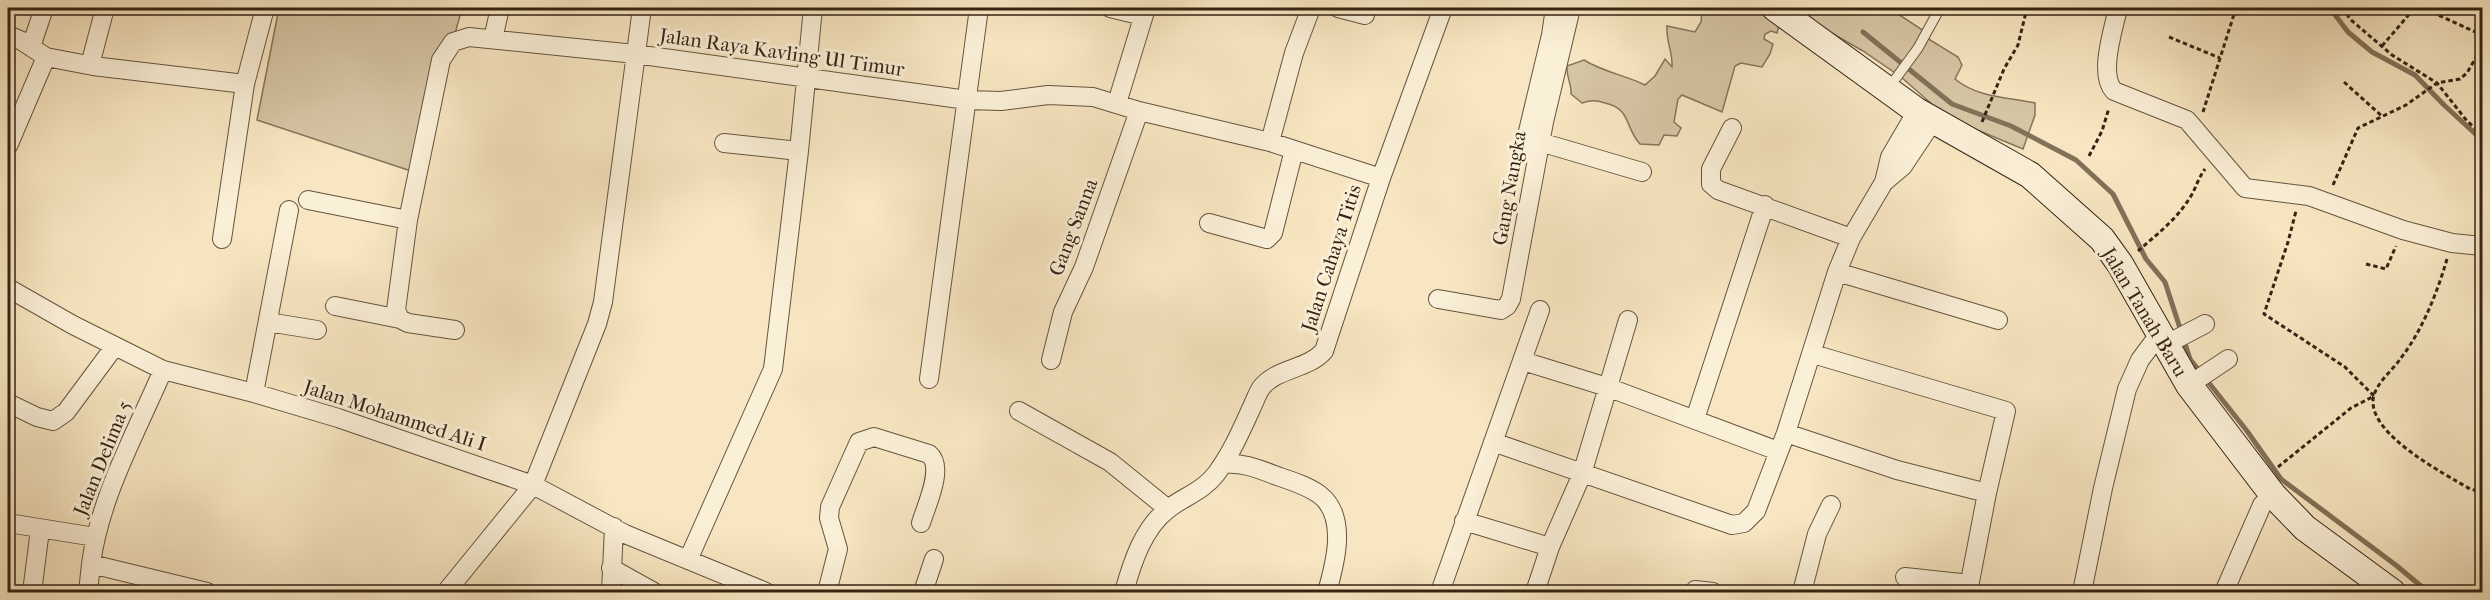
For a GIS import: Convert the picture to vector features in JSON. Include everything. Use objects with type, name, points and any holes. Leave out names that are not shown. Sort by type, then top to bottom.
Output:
[{"type":"main road","name":"Jalan Tanah Baru","points":[[1784,9],[1892,83],[1925,116],[2030,175],[2102,239],[2194,381],[2273,495],[2305,528],[2380,588]]},
{"type":"street","points":[[9,137],[38,52],[44,8]]},
{"type":"street","points":[[90,65],[105,8]]},
{"type":"street","points":[[222,239],[245,84],[265,8]]},
{"type":"street","points":[[493,39],[500,8]]},
{"type":"street","points":[[446,592],[533,485],[600,313],[642,8]]},
{"type":"street","points":[[688,560],[773,369],[800,151],[813,8]]},
{"type":"street","points":[[929,379],[979,8]]},
{"type":"street","points":[[1110,8],[1145,12],[1117,103]]},
{"type":"street","points":[[1338,8],[1365,15]]},
{"type":"street","name":"Jalan Cahaya Titis","points":[[1124,592],[1132,562],[1151,527],[1168,508],[1202,489],[1223,464],[1262,388],[1272,378],[1318,358],[1324,351],[1381,178],[1443,8]]},
{"type":"street","points":[[1555,8],[1532,145],[1642,172]]},
{"type":"street","name":"Gang Nangka","points":[[1438,299],[1501,310],[1511,299],[1532,145],[1571,8]]},
{"type":"street","points":[[2118,8],[2106,67],[2107,80],[2114,91],[2187,120],[2245,188],[2298,194],[2403,230],[2452,243],[2482,246]]},
{"type":"street","points":[[1270,142],[1307,9]]},
{"type":"street","points":[[8,35],[38,52],[90,65],[245,84]]},
{"type":"street","name":"Jalan Raya Kavling Ul Timur","points":[[408,220],[441,60],[453,42],[469,37],[635,54],[967,100],[1001,101],[1048,95],[1093,97],[1140,111],[1270,142],[1381,178]]},
{"type":"street","name":"Gang Sanna","points":[[1051,360],[1063,312],[1084,267],[1140,111]]},
{"type":"street","points":[[1493,442],[1732,525],[1744,524],[1756,511],[1786,433],[1813,354],[1837,272],[1851,238],[1884,182],[1890,157],[1925,116]]},
{"type":"street","points":[[1732,128],[1711,169],[1712,184],[1718,190],[1765,205],[1851,238]]},
{"type":"street","points":[[724,143],[800,151]]},
{"type":"street","points":[[1209,223],[1270,238],[1294,150]]},
{"type":"street","points":[[308,200],[408,220],[396,310],[400,319]]},
{"type":"street","points":[[1695,419],[1765,205]]},
{"type":"street","points":[[254,393],[289,210]]},
{"type":"street","points":[[1837,272],[1998,320]]},
{"type":"street","name":"Jalan Mohammed Ali I","points":[[8,288],[162,370],[254,393],[338,418],[533,485],[614,528],[766,592]]},
{"type":"street","points":[[334,306],[455,330]]},
{"type":"street","points":[[1440,592],[1540,310]]},
{"type":"street","points":[[1535,592],[1550,547],[1582,474],[1628,320]]},
{"type":"street","points":[[268,322],[317,330]]},
{"type":"street","points":[[2082,592],[2103,488],[2127,389],[2140,360],[2167,339],[2204,325]]},
{"type":"street","points":[[8,403],[37,417],[53,421],[66,412],[116,346]]},
{"type":"street","points":[[1813,354],[2006,411],[1987,493],[1969,588],[1905,577]]},
{"type":"street","points":[[2194,381],[2226,360]]},
{"type":"street","points":[[1522,361],[1607,387],[1778,451]]},
{"type":"street","name":"Jalan Delima 5","points":[[88,592],[95,537],[106,503],[162,370]]},
{"type":"street","points":[[1018,411],[1110,462],[1168,508]]},
{"type":"street","points":[[1786,433],[1897,470],[1987,493]]},
{"type":"street","points":[[827,592],[838,549],[829,518],[830,507],[859,442],[874,437],[929,454],[934,458],[937,471],[921,523]]},
{"type":"street","points":[[1223,464],[1237,463],[1249,466],[1299,484],[1328,503],[1338,542],[1327,592]]},
{"type":"street","points":[[2224,592],[2262,505],[2273,495]]},
{"type":"street","points":[[1802,592],[1817,534],[1830,505]]},
{"type":"street","points":[[1464,521],[1550,547]]},
{"type":"street","points":[[8,523],[40,530],[95,537]]},
{"type":"street","points":[[611,592],[614,528]]},
{"type":"street","points":[[32,592],[40,530]]},
{"type":"street","points":[[923,592],[934,559]]},
{"type":"street","points":[[91,564],[162,583],[207,592]]},
{"type":"street","points":[[611,568],[654,592]]},
{"type":"lane","points":[[1892,83],[1918,48],[1940,8]]},
{"type":"path","points":[[1980,126],[2004,69],[2018,45],[2027,8]]},
{"type":"path","points":[[2197,133],[2236,8]]},
{"type":"path","points":[[2284,15],[2288,8]]},
{"type":"path","points":[[2342,8],[2351,20],[2382,46],[2435,85],[2482,135]]},
{"type":"path","points":[[2382,46],[2412,11],[2423,8],[2482,35]]},
{"type":"path","points":[[2169,37],[2220,58]]},
{"type":"path","points":[[2325,202],[2358,128],[2425,94],[2435,85],[2460,79],[2467,73],[2482,47]]},
{"type":"path","points":[[2344,82],[2383,117]]},
{"type":"path","points":[[2090,156],[2102,131],[2114,91]]},
{"type":"path","points":[[2136,252],[2171,222],[2190,197],[2195,182],[2216,155]]},
{"type":"path","points":[[2298,194],[2288,242],[2264,314],[2345,367],[2373,396],[2376,411],[2384,428],[2397,443],[2470,489],[2482,492]]},
{"type":"path","points":[[2366,264],[2386,269],[2403,230]]},
{"type":"path","points":[[2277,468],[2290,455],[2305,446],[2351,408],[2373,396],[2385,377],[2402,358],[2420,325],[2437,291],[2452,243]]},
{"type":"shaded area","points":[[279,8],[462,8],[417,173],[257,120]]},
{"type":"shaded area","points":[[1699,8],[1768,8],[1779,25],[1777,33],[1771,31],[1765,34],[1764,39],[1773,44],[1762,67],[1741,63],[1735,66],[1722,112],[1682,95],[1678,99],[1674,122],[1681,128],[1677,136],[1664,135],[1659,145],[1640,144],[1620,110],[1599,101],[1582,103],[1571,94],[1567,66],[1584,60],[1645,85],[1655,76],[1665,59],[1672,67],[1667,26],[1695,32],[1701,22],[1702,11]]},
{"type":"shaded area","points":[[1788,8],[1889,8],[1921,29],[1930,40],[1958,57],[1962,65],[1955,79],[1964,85],[1993,96],[2035,103],[2035,115],[2023,149],[1970,127],[1934,106],[1901,77],[1863,51]]},
{"type":"waterway","points":[[2330,8],[2348,32],[2372,52],[2415,75],[2482,140]]},
{"type":"waterway","points":[[1863,32],[1952,104],[2011,126],[2076,160],[2113,194],[2146,259],[2165,282],[2190,359],[2247,431],[2281,479],[2428,592]]}]
